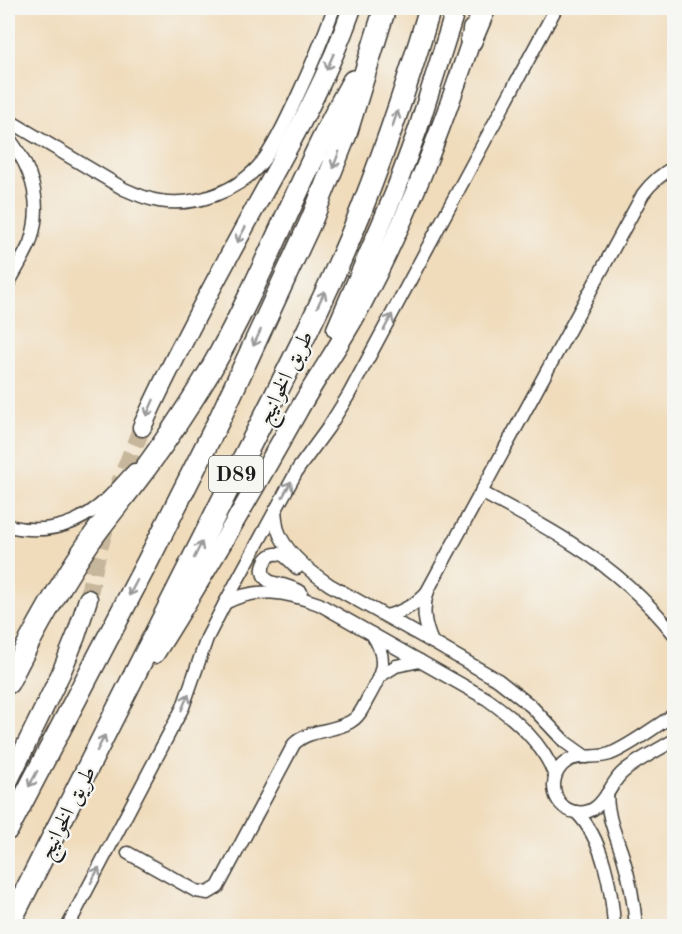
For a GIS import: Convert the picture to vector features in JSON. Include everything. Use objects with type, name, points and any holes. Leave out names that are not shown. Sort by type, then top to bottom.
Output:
[{"type":"highway","name":"طريق الخوانيج","points":[[8,829],[220,418],[312,219],[357,101],[385,8]]},
{"type":"highway","name":"طريق الخوانيج","points":[[8,926],[297,351],[349,239],[396,118],[430,8]]},
{"type":"highway","points":[[471,41],[485,8]]},
{"type":"highway","points":[[8,683],[42,617],[72,568],[93,536],[162,446],[211,369],[344,96],[373,44]]},
{"type":"main road","points":[[142,427],[185,335],[306,114],[352,8]]},
{"type":"main road","points":[[300,407],[394,194],[418,129],[456,8]]},
{"type":"main road","points":[[119,708],[199,581],[348,328],[387,256],[433,150],[471,41],[476,8]]},
{"type":"main road","points":[[8,782],[61,672],[88,599]]},
{"type":"street","points":[[8,120],[124,189],[139,195],[159,201],[175,202],[209,197],[238,183],[262,162],[309,72],[334,8]]},
{"type":"street","points":[[68,927],[183,707],[204,645],[225,603],[298,469],[343,404],[556,8]]},
{"type":"street","points":[[8,137],[20,153],[30,174],[35,196],[35,220],[30,242],[8,284]]},
{"type":"street","points":[[432,642],[424,618],[425,599],[429,591],[642,194],[663,173],[675,167]]},
{"type":"street","points":[[8,526],[24,530],[47,529],[70,524],[91,513],[162,446]]},
{"type":"street","points":[[482,492],[594,558],[631,588],[675,634]]},
{"type":"street","points":[[275,511],[278,530],[287,546],[303,563],[330,585],[498,680],[545,720],[565,742],[586,757]]},
{"type":"street","points":[[330,585],[302,572],[282,555],[270,556],[263,565],[265,577],[270,581],[294,589],[471,689],[502,710],[517,722],[542,750],[555,776]]},
{"type":"street","points":[[386,616],[407,609],[429,591]]},
{"type":"street","points":[[225,603],[249,594],[267,592],[294,596],[319,604]]},
{"type":"street","points":[[128,853],[196,891],[208,893],[214,891],[222,882],[294,744],[307,735],[343,725],[354,720],[358,715],[380,676],[382,657],[372,634]]},
{"type":"street","points":[[380,676],[396,666],[420,661]]},
{"type":"street","points":[[675,713],[611,753],[603,756],[578,757],[564,763],[558,769],[553,784],[557,798],[566,808],[576,812],[592,810],[604,800],[615,780],[626,770],[675,740]]},
{"type":"street","points":[[607,793],[609,814],[629,879],[636,927]]},
{"type":"street","points":[[576,812],[588,825],[605,868],[614,927]]},
{"type":"tunnel","points":[[115,495],[142,427]]},
{"type":"tunnel","points":[[88,599],[106,524]]}]
